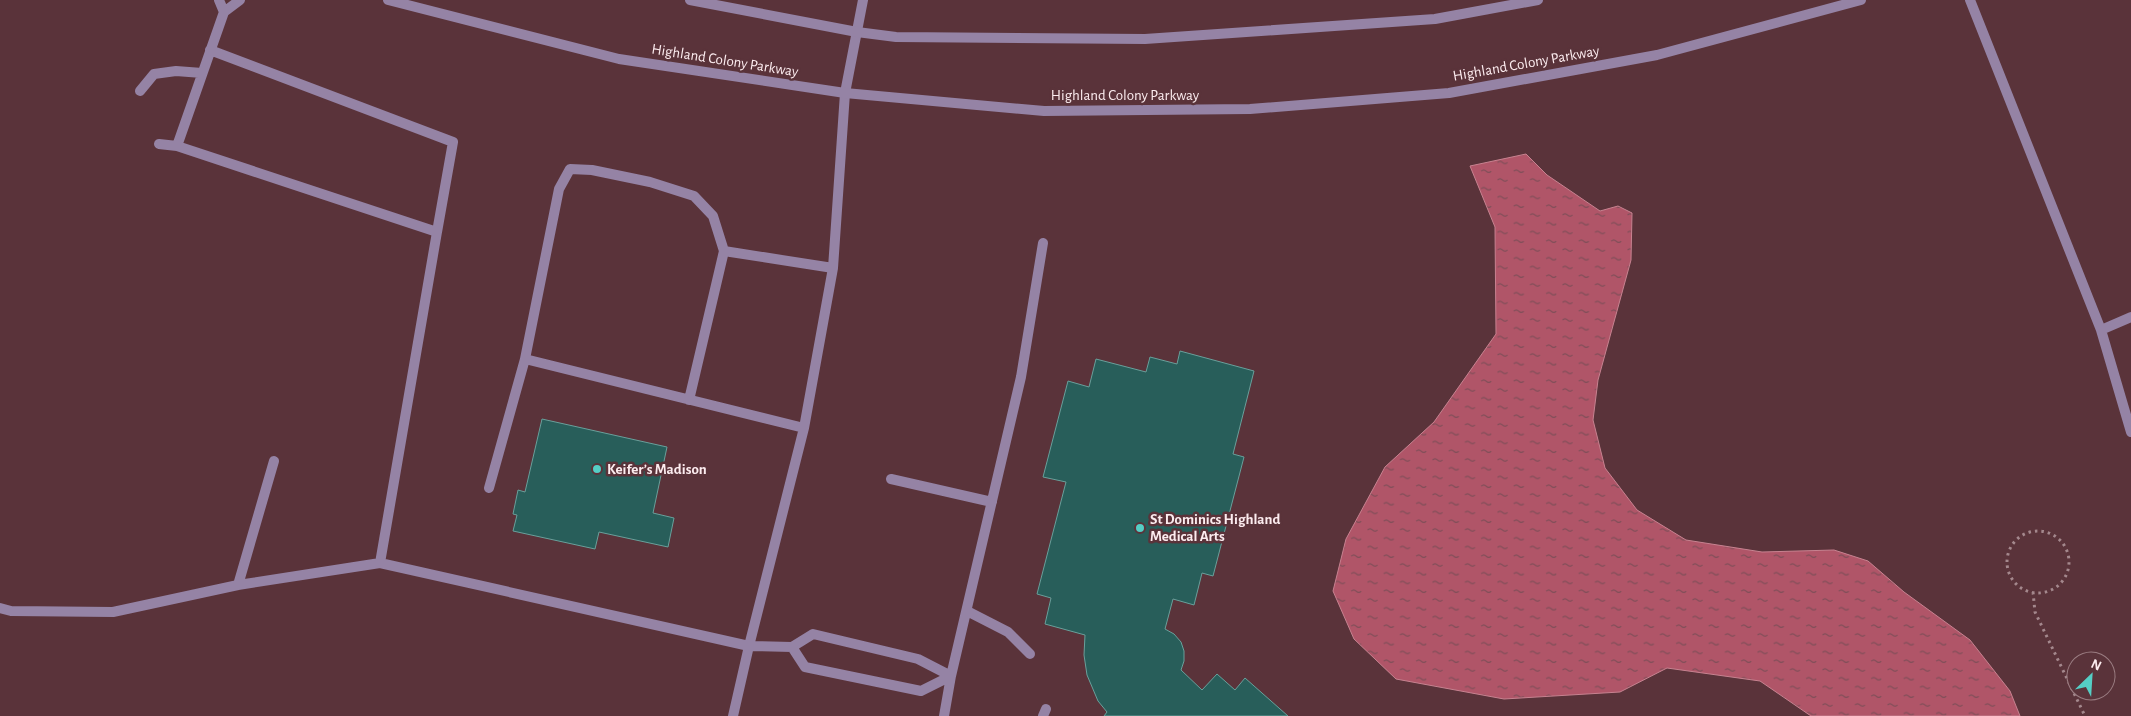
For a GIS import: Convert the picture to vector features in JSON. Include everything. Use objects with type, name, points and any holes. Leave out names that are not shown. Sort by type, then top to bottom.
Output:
[{"type":"street","points":[[219,0],[224,12]]},
{"type":"street","points":[[177,146],[224,12],[240,0]]},
{"type":"street","name":"Highland Colony Parkway","points":[[388,0],[619,59],[845,93],[1053,111],[1250,109],[1449,92],[1657,55],[1861,0]]},
{"type":"street","points":[[690,0],[857,32],[896,37],[1145,39],[1435,19],[1538,0]]},
{"type":"street","points":[[734,716],[749,646],[804,428],[833,268],[845,93],[863,0]]},
{"type":"street","points":[[1970,0],[2101,330],[2131,432]]},
{"type":"street","points":[[210,50],[453,142],[380,563]]},
{"type":"street","points":[[140,91],[154,74],[176,71],[202,73]]},
{"type":"street","points":[[159,144],[177,146],[437,232]]},
{"type":"street","points":[[489,488],[525,360],[558,189],[570,169],[592,170],[650,182],[694,196],[713,216],[724,251],[689,400]]},
{"type":"street","points":[[944,716],[951,676],[1021,377],[1043,242]]},
{"type":"street","points":[[724,251],[833,268]]},
{"type":"street","points":[[2101,330],[2131,317]]},
{"type":"street","points":[[525,360],[804,428]]},
{"type":"street","points":[[238,585],[274,461]]},
{"type":"street","points":[[891,478],[992,502]]},
{"type":"street","points":[[0,608],[11,611],[113,612],[238,585],[380,563],[749,646],[792,648],[813,634],[918,659],[951,676]]},
{"type":"street","points":[[967,611],[1008,632],[1030,654]]},
{"type":"street","points":[[792,648],[805,667],[921,691],[951,676]]},
{"type":"path","points":[[2039,531],[2051,534],[2061,542],[2067,552],[2069,565],[2066,576],[2059,585],[2049,591],[2033,592],[2018,586],[2011,578],[2007,565],[2009,552],[2016,541],[2026,534],[2039,531]]},
{"type":"path","points":[[2033,592],[2035,612],[2085,716]]},
{"type":"water","points":[[1526,154],[1547,175],[1600,211],[1618,206],[1632,213],[1631,260],[1598,380],[1593,420],[1605,468],[1637,510],[1686,540],[1762,552],[1834,550],[1868,561],[1904,592],[1970,640],[2010,691],[2020,716],[1811,716],[1760,681],[1667,668],[1620,692],[1504,699],[1396,679],[1354,639],[1333,591],[1346,539],[1385,467],[1434,422],[1496,334],[1495,227],[1470,166]]},
{"type":"building","name":"St Dominics Highland Medical Arts","points":[[1180,351],[1254,371],[1233,454],[1244,457],[1213,576],[1202,573],[1194,605],[1173,599],[1165,629],[1174,634],[1181,642],[1184,651],[1184,661],[1181,670],[1202,690],[1217,674],[1235,690],[1245,678],[1288,716],[1104,716],[1107,712],[1098,701],[1087,675],[1084,655],[1085,635],[1045,624],[1051,598],[1037,594],[1066,482],[1043,477],[1068,381],[1089,387],[1096,359],[1146,372],[1150,357],[1177,364]]},
{"type":"building","name":"Keifer’s Madison","points":[[542,419],[667,447],[653,513],[674,518],[668,547],[599,532],[595,549],[513,531],[517,515],[513,514],[518,490],[525,492]]},
{"type":"place","name":"Keifer’s Madison","points":[[597,469]]},
{"type":"place","name":"St Dominics Highland Medical Arts","points":[[1140,528]]}]
